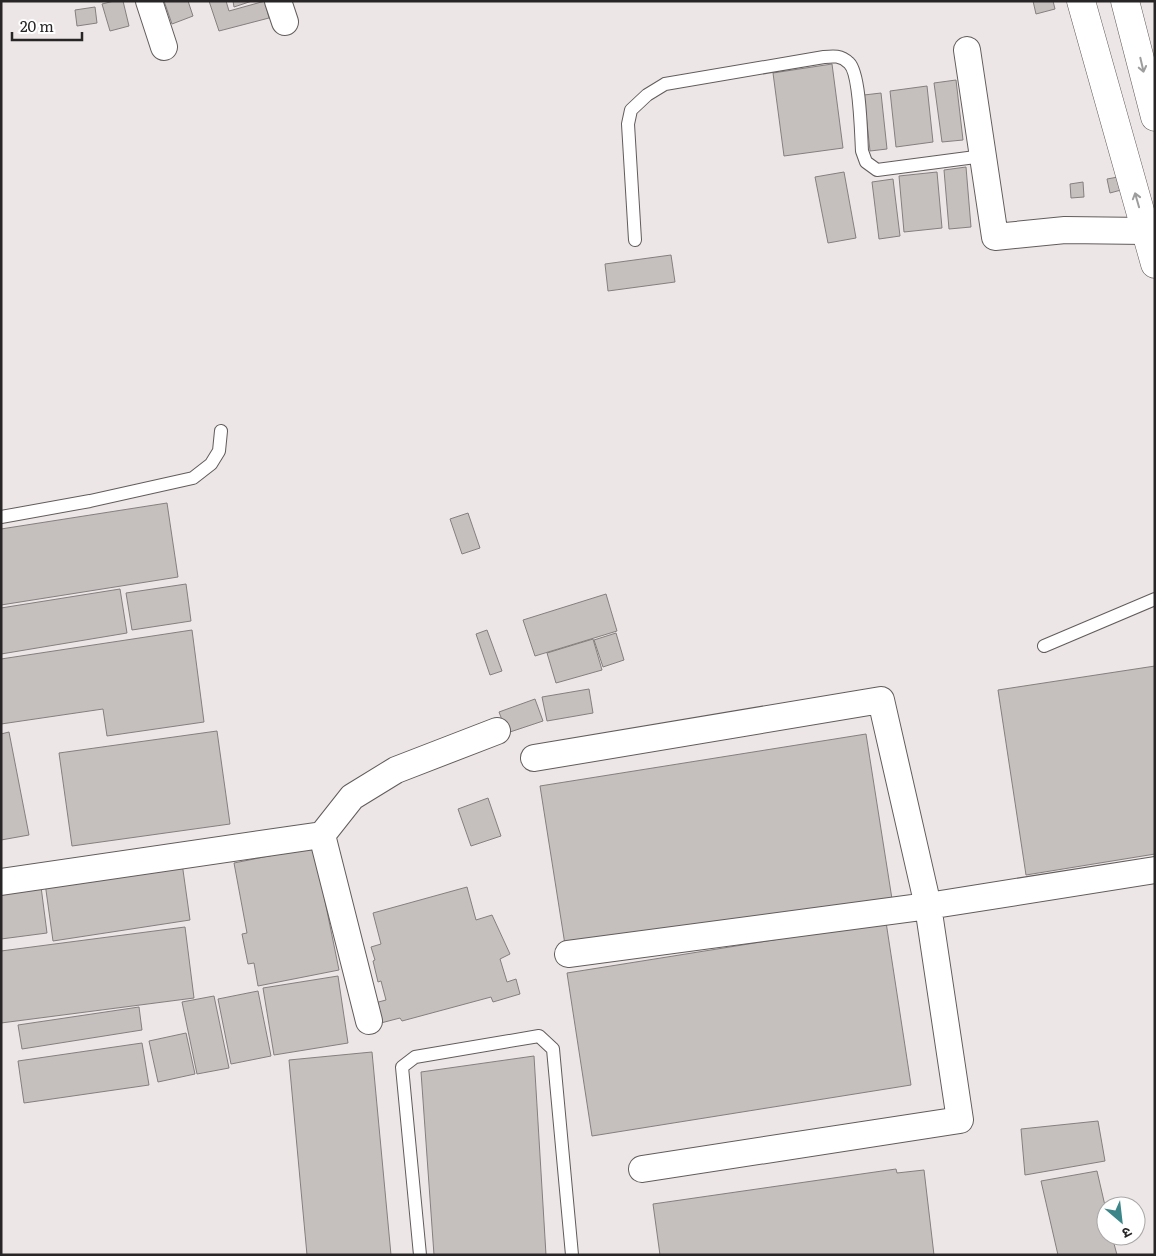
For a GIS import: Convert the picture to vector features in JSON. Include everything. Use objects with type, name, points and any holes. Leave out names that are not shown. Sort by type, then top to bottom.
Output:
[{"type":"street","points":[[149,1],[164,47]]},
{"type":"street","points":[[1081,1],[1155,264]]},
{"type":"street","points":[[1125,1],[1155,117]]},
{"type":"street","points":[[1093,44],[1134,32]]},
{"type":"street","points":[[968,50],[995,237],[1065,230],[1146,231]]},
{"type":"street","points":[[534,758],[881,700],[928,906],[960,1120],[642,1170]]},
{"type":"street","points":[[1,882],[322,835],[352,797],[396,770],[497,731]]},
{"type":"street","points":[[322,835],[370,1021]]},
{"type":"street","points":[[568,954],[928,906],[1155,870]]},
{"type":"lane","points":[[635,240],[628,124],[632,110],[647,95],[665,84],[839,56],[850,64],[856,78],[862,151],[866,162],[877,170],[983,156]]},
{"type":"lane","points":[[1,517],[90,501],[193,478],[211,464],[219,450],[221,431]]},
{"type":"lane","points":[[1044,646],[1155,599]]},
{"type":"lane","points":[[420,1255],[402,1067],[415,1057],[539,1036],[553,1049],[572,1255]]},
{"type":"building","points":[[123,1],[129,26],[110,31],[102,4]]},
{"type":"building","points":[[164,1],[188,1],[193,16],[172,24]]},
{"type":"building","points":[[209,1],[226,1],[229,11],[265,1],[269,18],[219,31]]},
{"type":"building","points":[[233,1],[252,1],[234,7]]},
{"type":"building","points":[[1033,1],[1053,1],[1055,9],[1036,14]]},
{"type":"building","points":[[95,7],[97,23],[77,26],[75,10]]},
{"type":"building","points":[[832,64],[843,148],[784,156],[773,73]]},
{"type":"building","points":[[956,80],[963,140],[942,142],[934,83]]},
{"type":"building","points":[[927,86],[933,142],[896,147],[890,91]]},
{"type":"building","points":[[881,93],[887,149],[870,151],[864,95]]},
{"type":"building","points":[[966,167],[971,227],[949,229],[944,170]]},
{"type":"building","points":[[844,172],[856,238],[828,243],[815,177]]},
{"type":"building","points":[[937,172],[942,228],[904,232],[899,176]]},
{"type":"building","points":[[1118,177],[1121,190],[1110,193],[1107,179]]},
{"type":"building","points":[[893,179],[900,236],[879,239],[872,182]]},
{"type":"building","points":[[1083,182],[1084,197],[1071,198],[1070,184]]},
{"type":"building","points":[[671,255],[675,282],[608,291],[605,264]]},
{"type":"building","points":[[167,503],[178,577],[1,605],[1,529]]},
{"type":"building","points":[[468,513],[480,548],[462,554],[450,519]]},
{"type":"building","points":[[186,584],[191,621],[132,630],[126,593]]},
{"type":"building","points":[[120,589],[127,633],[1,654],[1,608]]},
{"type":"building","points":[[606,594],[617,631],[535,656],[523,620]]},
{"type":"building","points":[[192,630],[204,722],[107,736],[103,709],[1,724],[1,659]]},
{"type":"building","points":[[487,630],[502,671],[490,675],[476,634]]},
{"type":"building","points":[[616,633],[624,660],[603,667],[594,640]]},
{"type":"building","points":[[593,639],[602,670],[556,683],[547,653]]},
{"type":"building","points":[[1155,666],[1155,854],[1026,875],[998,690]]},
{"type":"building","points":[[589,689],[593,713],[547,721],[542,697]]},
{"type":"building","points":[[535,699],[543,721],[507,733],[499,712]]},
{"type":"building","points":[[217,731],[230,824],[72,846],[59,753]]},
{"type":"building","points":[[9,732],[29,835],[1,840],[1,734]]},
{"type":"building","points":[[866,734],[892,899],[566,951],[540,786]]},
{"type":"building","points":[[488,798],[501,836],[471,846],[458,809]]},
{"type":"building","points":[[314,847],[339,970],[258,986],[254,963],[248,964],[242,934],[247,933],[234,863]]},
{"type":"building","points":[[182,863],[190,920],[53,941],[45,883]]},
{"type":"building","points":[[40,879],[47,933],[1,939],[1,885]]},
{"type":"building","points":[[467,887],[476,920],[492,915],[510,954],[500,959],[507,982],[516,979],[520,994],[493,1002],[491,997],[402,1021],[400,1018],[377,1024],[371,1004],[386,1000],[381,981],[378,982],[373,961],[375,960],[371,947],[381,944],[373,913]]},
{"type":"building","points":[[886,922],[911,1085],[592,1136],[567,973]]},
{"type":"building","points":[[185,927],[194,998],[1,1023],[1,951]]},
{"type":"building","points":[[338,976],[348,1043],[274,1055],[263,988]]},
{"type":"building","points":[[258,991],[271,1056],[231,1064],[218,999]]},
{"type":"building","points":[[214,996],[229,1068],[197,1074],[182,1002]]},
{"type":"building","points":[[139,1007],[142,1030],[22,1049],[18,1025]]},
{"type":"building","points":[[186,1033],[195,1074],[158,1082],[149,1041]]},
{"type":"building","points":[[142,1043],[149,1085],[24,1103],[18,1061]]},
{"type":"building","points":[[372,1052],[391,1255],[307,1255],[289,1060]]},
{"type":"building","points":[[534,1056],[546,1255],[434,1255],[421,1072]]},
{"type":"building","points":[[1098,1121],[1105,1161],[1025,1175],[1021,1129]]},
{"type":"building","points":[[896,1169],[897,1173],[924,1170],[934,1255],[660,1255],[653,1204]]},
{"type":"building","points":[[1097,1171],[1103,1196],[1096,1196],[1096,1246],[1115,1246],[1117,1255],[1058,1255],[1041,1181]]}]
